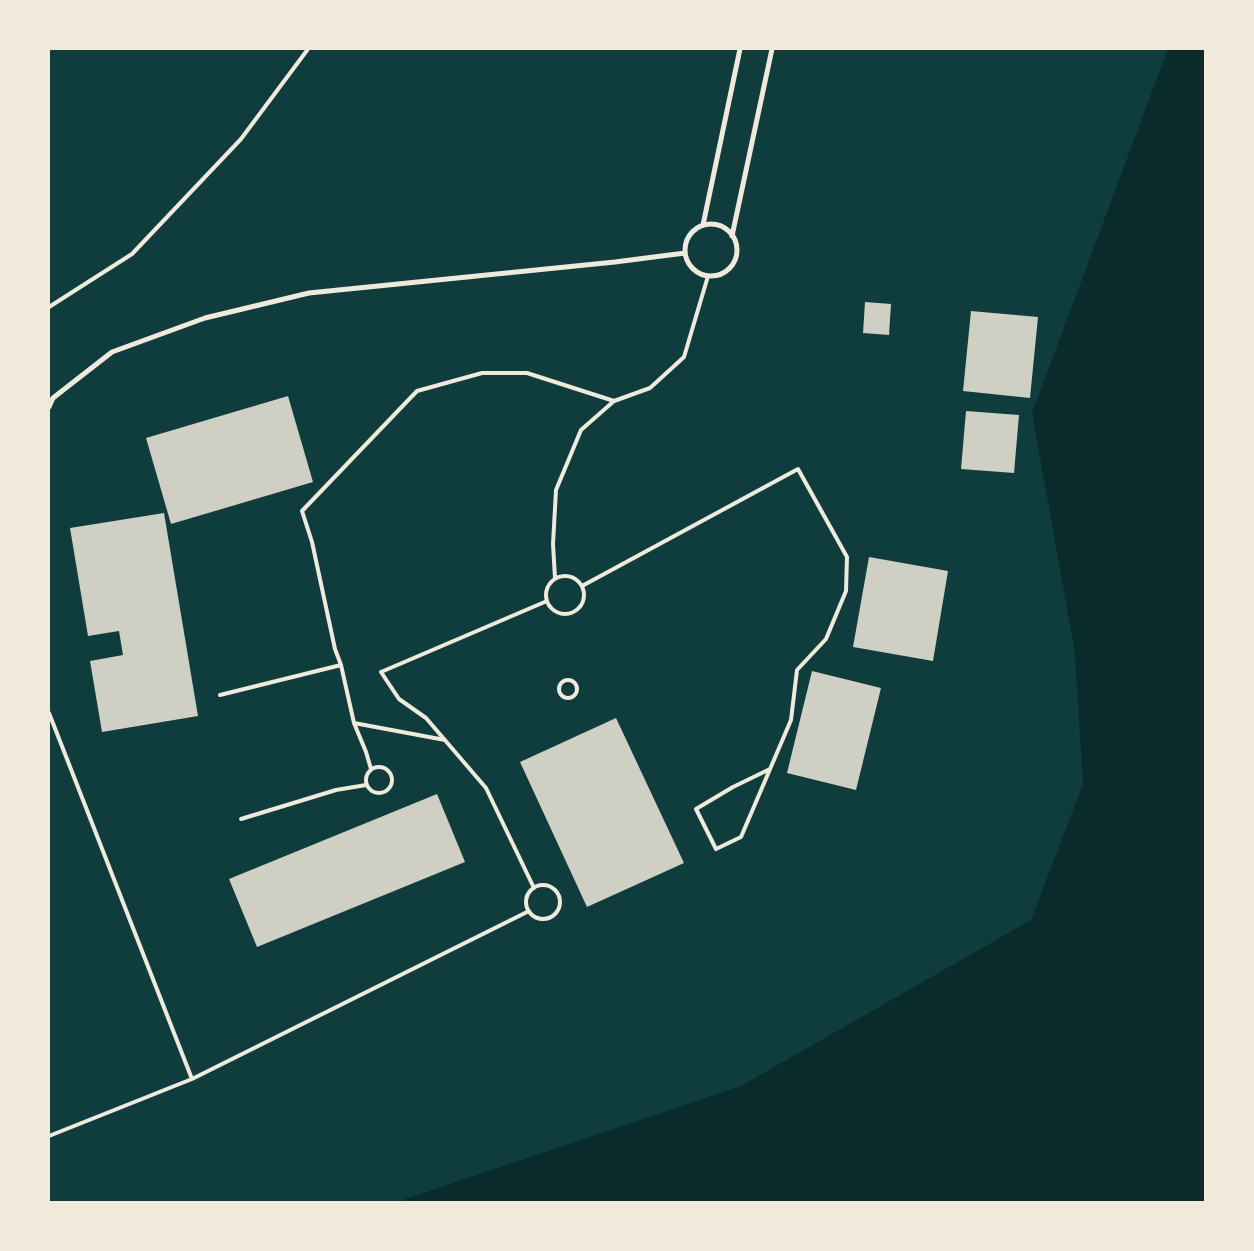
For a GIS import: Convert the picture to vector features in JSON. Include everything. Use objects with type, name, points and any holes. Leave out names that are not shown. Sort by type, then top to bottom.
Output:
[{"type":"street","points":[[703,225],[740,49]]},
{"type":"street","points":[[732,236],[772,49]]},
{"type":"street","points":[[712,224],[720,226],[732,236],[736,251],[731,266],[725,272],[717,275],[708,276],[699,273],[687,261],[685,244],[695,229],[703,225],[712,224]]},
{"type":"street","points":[[49,407],[53,398],[112,352],[205,318],[310,292],[615,262],[685,253]]},
{"type":"lane","points":[[49,307],[132,254],[241,139],[308,49]]},
{"type":"lane","points":[[555,578],[553,544],[556,490],[581,430],[614,401],[650,388],[684,356],[708,276]]},
{"type":"lane","points":[[371,769],[354,723],[341,665],[335,649],[312,542],[302,511],[417,391],[482,372],[527,372],[614,401]]},
{"type":"lane","points":[[582,586],[798,469],[847,557],[846,591],[826,639],[797,670],[791,720],[741,837],[716,849],[696,809],[733,786],[770,769]]},
{"type":"lane","points":[[562,576],[574,577],[582,586],[584,592],[583,604],[574,612],[562,614],[550,607],[547,602],[547,588],[555,578],[562,576]]},
{"type":"lane","points":[[534,888],[486,788],[426,718],[399,699],[381,672],[547,602]]},
{"type":"lane","points":[[220,695],[341,665]]},
{"type":"lane","points":[[572,680],[577,687],[576,693],[572,697],[563,696],[559,691],[560,685],[564,681],[572,680]]},
{"type":"lane","points":[[49,713],[192,1079]]},
{"type":"lane","points":[[354,723],[444,740]]},
{"type":"lane","points":[[379,766],[387,770],[392,777],[391,786],[384,792],[371,792],[366,785],[366,776],[371,769],[379,766]]},
{"type":"lane","points":[[241,818],[336,790],[366,785]]},
{"type":"lane","points":[[544,885],[554,889],[560,899],[560,905],[554,914],[544,919],[538,918],[529,911],[527,896],[534,888],[544,885]]},
{"type":"lane","points":[[49,1136],[192,1079],[529,911]]},
{"type":"water","points":[[1168,49],[1205,49],[1205,1202],[397,1202],[741,1086],[1031,920],[1083,784],[1075,653],[1032,413]]},
{"type":"building","points":[[865,302],[891,304],[889,335],[863,333]]},
{"type":"building","points":[[971,311],[1038,317],[1030,398],[963,391]]},
{"type":"building","points":[[288,396],[313,482],[171,524],[146,438]]},
{"type":"building","points":[[966,411],[1019,415],[1014,473],[961,469]]},
{"type":"building","points":[[164,513],[198,716],[102,732],[90,661],[123,655],[119,631],[88,636],[70,528]]},
{"type":"building","points":[[869,557],[948,571],[933,661],[853,647]]},
{"type":"building","points":[[812,671],[881,688],[856,790],[787,773]]},
{"type":"building","points":[[616,718],[684,863],[587,907],[520,762]]},
{"type":"building","points":[[437,794],[465,862],[257,947],[229,879]]}]
